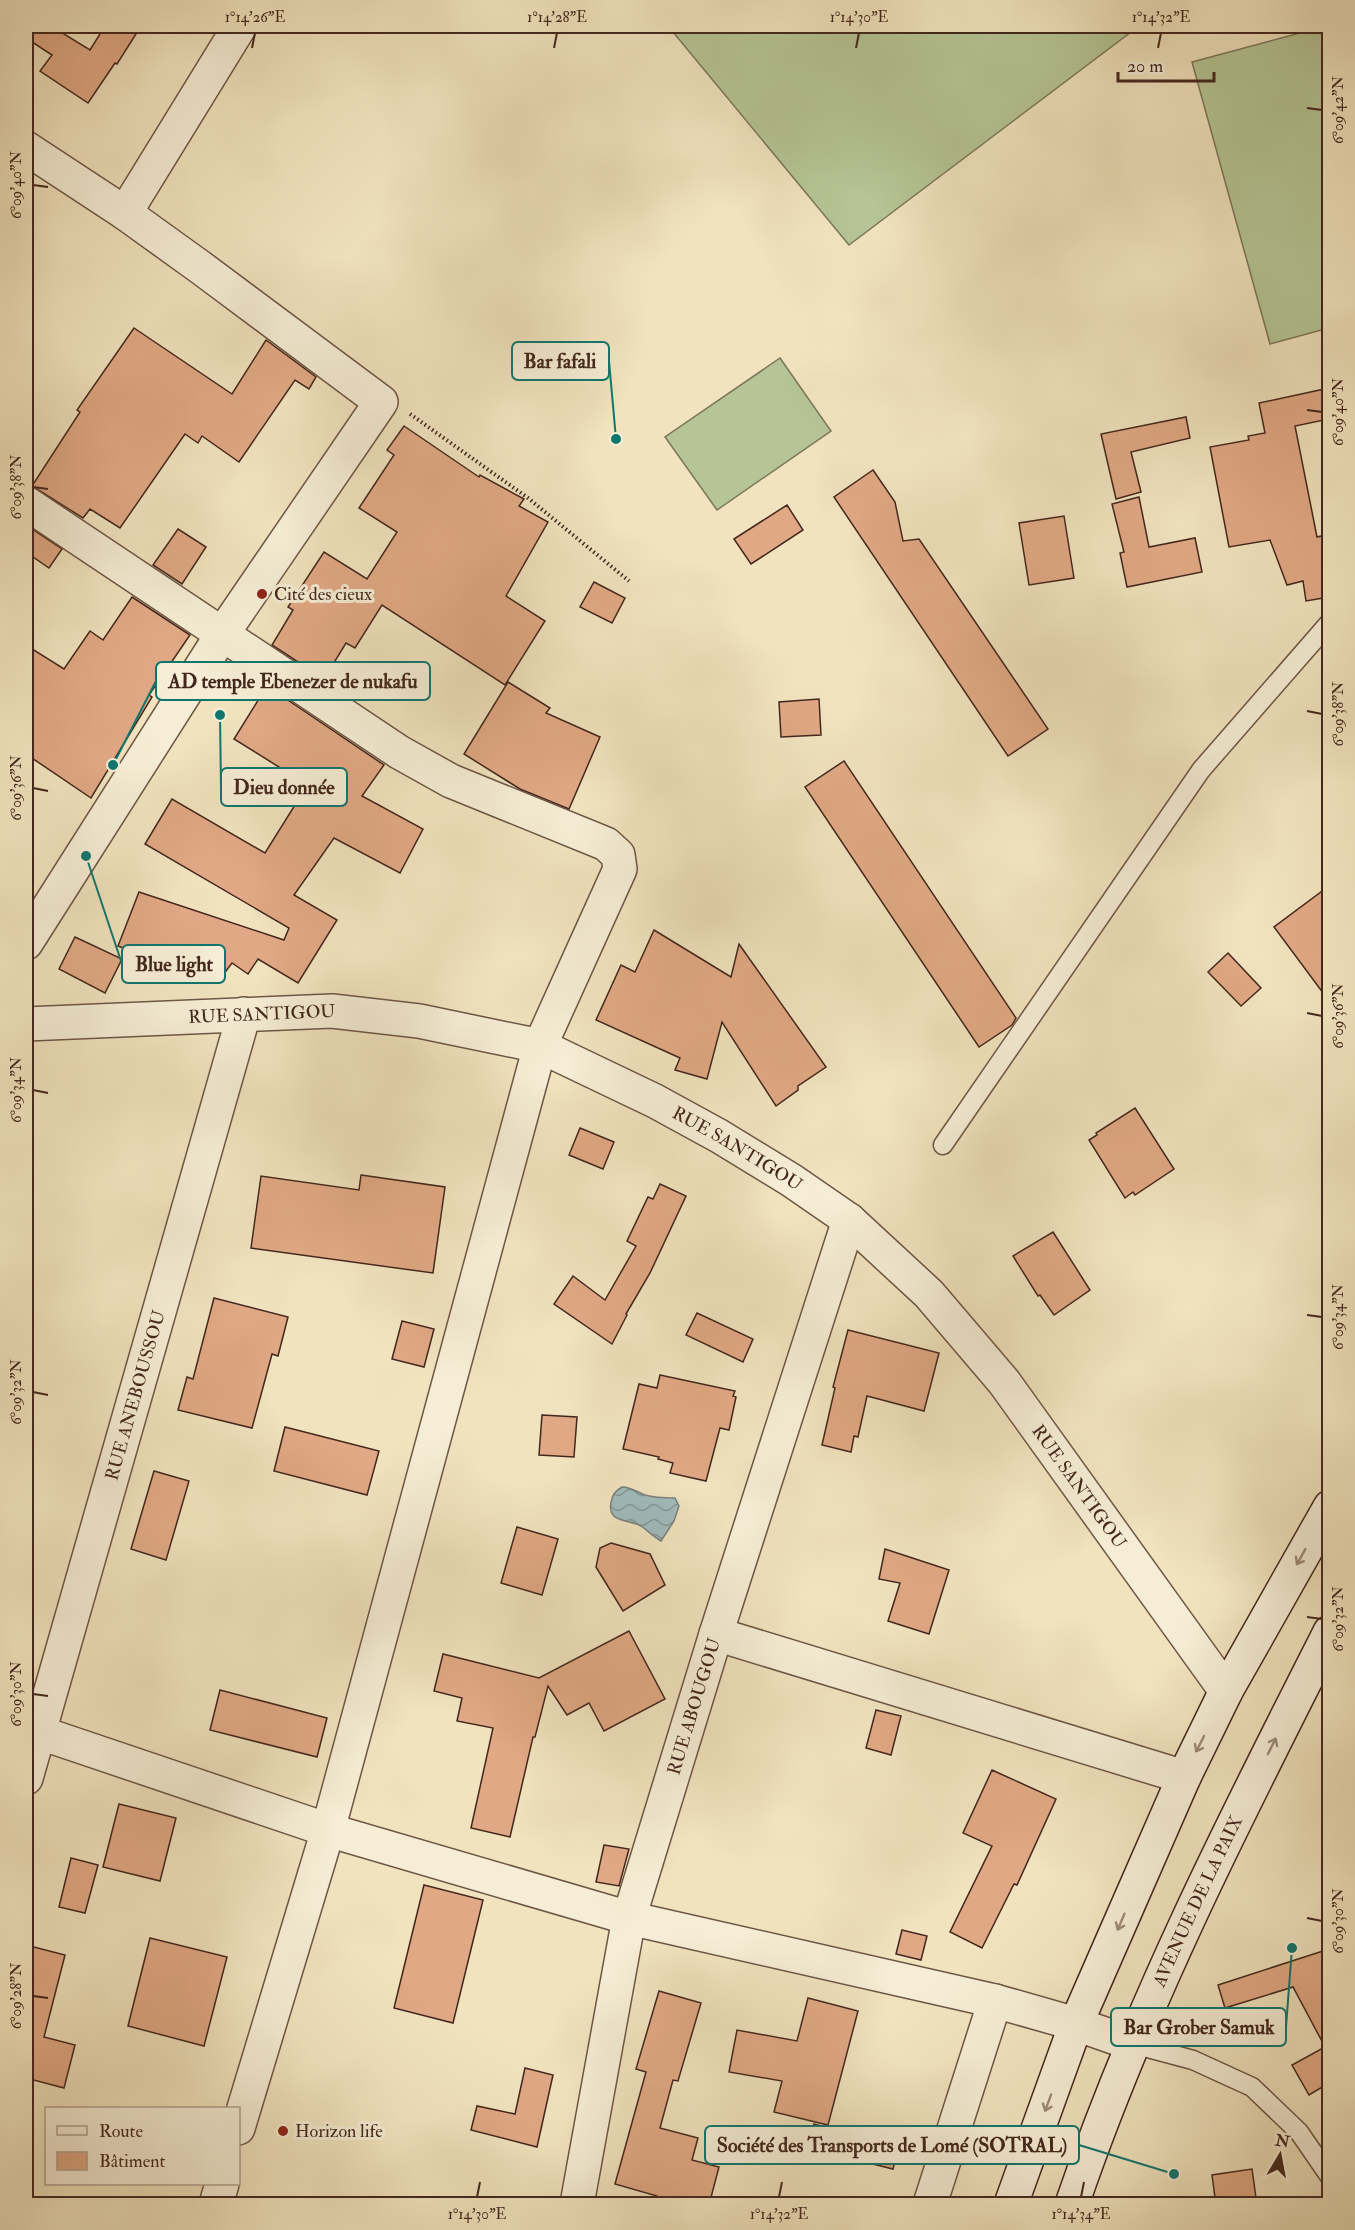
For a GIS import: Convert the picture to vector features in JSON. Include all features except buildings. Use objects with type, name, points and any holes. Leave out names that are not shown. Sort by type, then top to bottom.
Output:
[{"type":"street","points":[[125,213],[240,26]]},
{"type":"street","points":[[26,148],[125,213],[381,402],[222,633],[26,943]]},
{"type":"street","points":[[26,503],[399,752],[451,781],[606,844],[618,855],[620,869],[540,1046],[328,1830],[240,2121]]},
{"type":"street","name":"RUE SANTIGOU","points":[[26,1024],[342,1012],[419,1021],[540,1046],[655,1101],[719,1136],[791,1180],[849,1220],[929,1294],[1004,1382],[1226,1691]]},
{"type":"street","name":"RUE ANEBOUSSOU","points":[[26,1778],[32,1730],[244,1014]]},
{"type":"street","name":"RUE ABOUGOU","points":[[577,2205],[629,1918],[716,1634],[849,1220]]},
{"type":"street","points":[[1011,2205],[1077,2024],[1184,1777],[1226,1691],[1329,1507]]},
{"type":"street","name":"AVENUE DE LA PAIX","points":[[1072,2205],[1090,2152],[1153,1993],[1245,1798],[1329,1632]]},
{"type":"street","points":[[716,1634],[1184,1777]]},
{"type":"street","points":[[32,1730],[328,1830],[629,1918],[995,2001],[1077,2024],[1133,2044]]},
{"type":"street","points":[[930,2205],[995,2001]]},
{"type":"street","points":[[216,2205],[222,2185]]},
{"type":"lane","points":[[943,1145],[1201,770],[1329,622]]},
{"type":"lane","points":[[1133,2044],[1192,2060],[1252,2087],[1299,2132],[1329,2177]]},
{"type":"path","points":[[381,402],[407,412],[528,498],[629,580]]},
{"type":"green space","points":[[668,26],[1139,26],[849,245]]},
{"type":"green space","points":[[1330,26],[1329,328],[1270,344],[1192,62]]},
{"type":"green space","points":[[780,358],[831,431],[717,510],[665,437]]},
{"type":"water","points":[[622,1487],[649,1496],[675,1498],[679,1506],[674,1521],[661,1541],[641,1526],[612,1514],[612,1498]]},
{"type":"place","name":"Bar fafali","points":[[616,439]]},
{"type":"place","name":"Cité des cieux","points":[[262,594]]},
{"type":"place","name":"Dieu donnée","points":[[220,715]]},
{"type":"place","name":"AD temple Ebenezer de nukafu","points":[[113,765]]},
{"type":"place","name":"Blue light","points":[[86,856]]},
{"type":"place","name":"Bar Grober Samuk","points":[[1292,1948]]},
{"type":"place","name":"Horizon life","points":[[283,2131]]},
{"type":"place","name":"Société des Transports de Lomé (SOTRAL)","points":[[1174,2174]]}]
